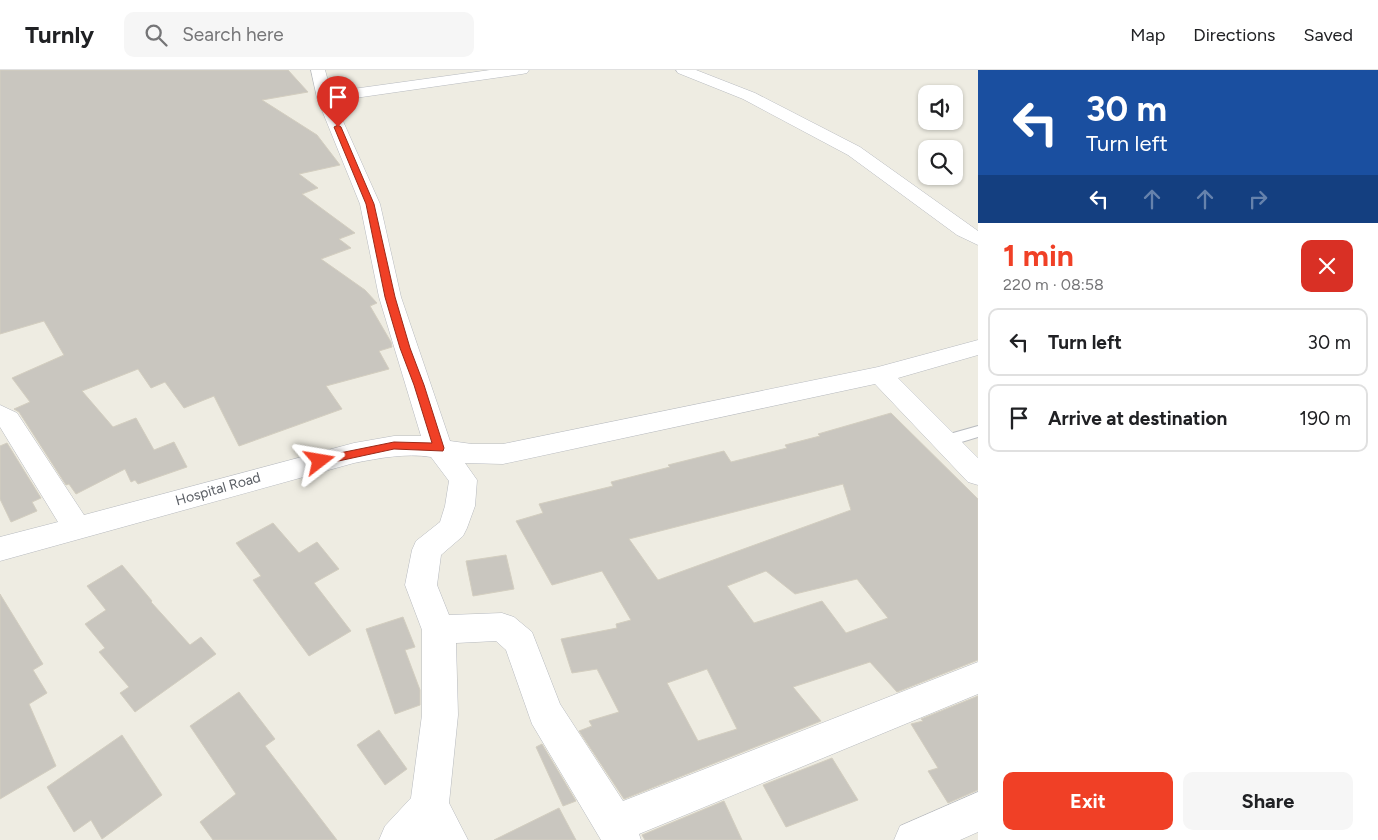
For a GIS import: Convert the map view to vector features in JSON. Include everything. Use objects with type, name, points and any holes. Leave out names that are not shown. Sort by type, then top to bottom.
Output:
[{"type":"street","points":[[318,70],[325,98],[370,204],[390,297],[439,448],[463,480],[460,506],[452,528],[427,550],[421,585],[439,630],[440,715],[429,807],[399,840]]},
{"type":"street","points":[[325,98],[522,70]]},
{"type":"street","points":[[683,70],[749,96],[854,151],[964,231],[978,239]]},
{"type":"street","name":"Hospital Road","points":[[0,549],[354,453],[394,446],[416,445],[472,454],[503,454],[672,420],[880,374],[978,347]]},
{"type":"street","points":[[880,374],[978,476]]},
{"type":"street","points":[[0,414],[8,419],[78,528]]},
{"type":"street","points":[[439,630],[502,627],[520,642],[545,712],[618,832],[978,678]]},
{"type":"street","points":[[429,807],[448,840]]},
{"type":"street","points":[[914,840],[978,812]]},
{"type":"lane","points":[[944,441],[978,431]]},
{"type":"building","points":[[0,70],[288,70],[308,92],[262,100],[317,135],[340,165],[299,174],[318,188],[302,194],[355,233],[339,239],[351,248],[321,259],[365,290],[377,303],[370,306],[391,342],[392,347],[379,351],[389,369],[326,386],[342,409],[239,446],[214,396],[184,408],[165,382],[151,388],[138,369],[82,391],[113,427],[136,418],[154,450],[174,442],[187,467],[138,484],[135,480],[131,482],[125,469],[76,494],[69,484],[66,485],[19,412],[14,409],[30,402],[12,378],[64,355],[44,321],[0,334]]},
{"type":"building","points":[[891,413],[978,499],[978,660],[897,692],[870,662],[793,687],[821,721],[624,799],[579,731],[592,726],[589,721],[619,712],[597,669],[572,673],[561,639],[617,628],[616,624],[631,620],[602,571],[552,585],[516,521],[543,513],[539,504],[613,486],[611,482],[670,467],[668,465],[724,451],[731,462],[787,448],[785,445],[820,436],[818,434]],"holes":[[[843,484],[851,510],[658,580],[629,539]],[[766,571],[795,594],[857,579],[888,618],[846,633],[822,601],[754,623],[727,586]],[[707,669],[737,729],[698,741],[667,683]]]},
{"type":"building","points":[[7,443],[41,498],[32,502],[37,511],[11,522],[0,499],[0,446]]},
{"type":"building","points":[[273,523],[299,553],[317,542],[339,569],[314,583],[351,631],[309,656],[253,580],[261,576],[236,543]]},
{"type":"building","points":[[506,555],[514,589],[473,596],[466,561]]},
{"type":"building","points":[[122,565],[151,602],[190,645],[201,637],[216,654],[135,712],[120,693],[129,687],[99,652],[105,648],[85,624],[106,610],[87,586]]},
{"type":"building","points":[[0,594],[43,664],[33,670],[47,693],[29,704],[56,766],[0,799]]},
{"type":"building","points":[[403,617],[415,647],[405,650],[420,690],[420,705],[395,714],[366,629]]},
{"type":"building","points":[[239,692],[275,739],[265,746],[337,840],[213,840],[200,822],[236,794],[190,726]]},
{"type":"building","points":[[978,696],[978,790],[948,803],[928,771],[938,768],[911,724],[923,721],[921,719]]},
{"type":"building","points":[[379,730],[407,769],[385,785],[357,745]]},
{"type":"building","points":[[122,735],[162,795],[102,839],[91,820],[74,832],[47,787]]},
{"type":"building","points":[[542,744],[576,801],[563,806],[536,747]]},
{"type":"building","points":[[832,758],[858,800],[786,827],[763,785]]},
{"type":"building","points":[[724,801],[742,840],[645,840],[642,835]]},
{"type":"building","points":[[559,808],[576,840],[494,840]]},
{"type":"route","points":[[320,461],[394,446],[416,445],[439,448],[390,297],[370,204],[338,127]]}]
